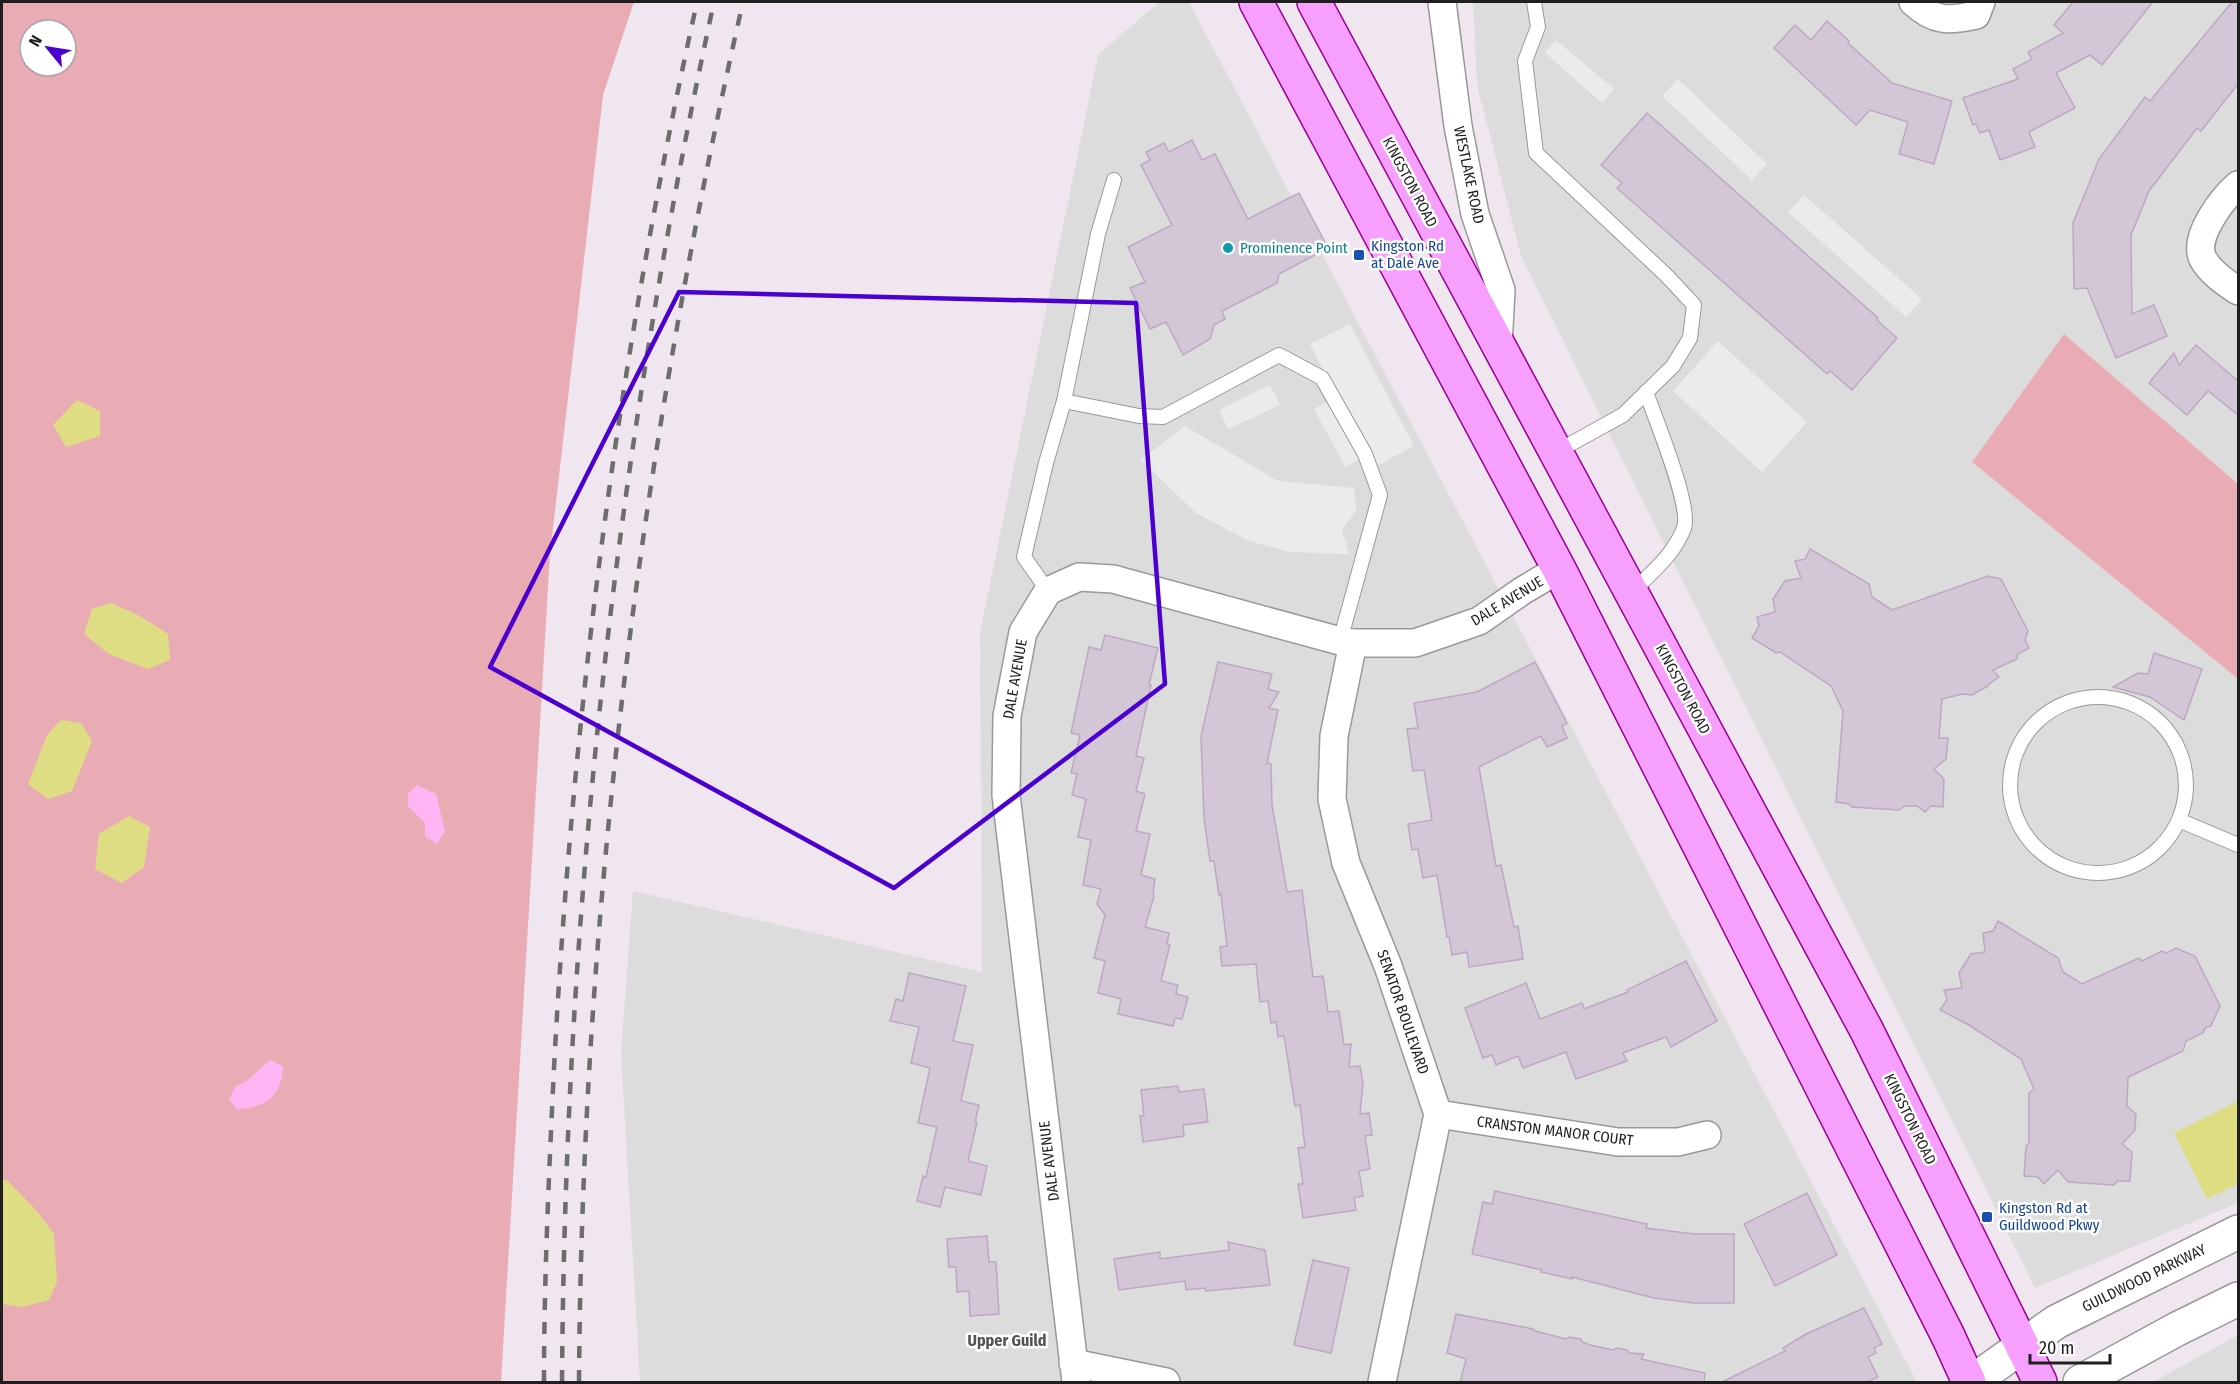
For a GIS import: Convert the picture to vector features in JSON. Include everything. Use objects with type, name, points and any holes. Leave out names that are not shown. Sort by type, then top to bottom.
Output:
[{"type":"main road","points":[[1256,2],[1559,569],[1970,1383]]},
{"type":"main road","name":"KINGSTON ROAD","points":[[1314,2],[1867,1031],[2040,1383]]},
{"type":"street","name":"WESTLAKE ROAD","points":[[1442,2],[1458,126],[1475,214],[1501,290],[1498,346]]},
{"type":"street","points":[[1913,2],[1933,16],[1953,20],[1976,15],[1981,2]]},
{"type":"street","points":[[2238,185],[2220,203],[2201,243],[2202,257],[2214,274],[2238,291]]},
{"type":"street","name":"DALE AVENUE","points":[[1074,1373],[1006,795],[1007,716],[1023,632],[1048,591],[1079,577],[1113,579],[1347,642],[1415,643],[1479,621],[1559,569]]},
{"type":"street","name":"SENATOR BOULEVARD","points":[[1347,642],[1334,736],[1332,799],[1346,862],[1388,966],[1438,1114]]},
{"type":"street","points":[[1382,1383],[1438,1114]]},
{"type":"street","name":"CRANSTON MANOR COURT","points":[[1438,1114],[1618,1142],[1678,1142],[1707,1135]]},
{"type":"street","name":"GUILDWOOD PARKWAY","points":[[1970,1383],[2056,1322],[2238,1232]]},
{"type":"street","points":[[2080,1383],[2238,1299]]},
{"type":"street","points":[[1074,1373],[1166,1383]]},
{"type":"lane","points":[[1534,2],[1538,27],[1525,62],[1536,153],[1667,276],[1694,305],[1690,338],[1673,366],[1623,415],[1555,453]]},
{"type":"lane","points":[[1048,591],[1024,557],[1046,463],[1064,401],[1098,234],[1114,180]]},
{"type":"lane","points":[[1064,401],[1139,416],[1163,417],[1279,356],[1322,378],[1365,453],[1380,495],[1347,642]]},
{"type":"lane","points":[[1631,593],[1669,555],[1685,526],[1684,505],[1646,392]]},
{"type":"lane","points":[[2079,697],[2119,697],[2155,715],[2179,747],[2188,786],[2181,821],[2152,856],[2116,873],[2077,872],[2041,854],[2016,823],[2008,783],[2018,745],[2043,714],[2079,697]]},
{"type":"lane","points":[[2181,821],[2238,844]]},
{"type":"highlighted area","points":[[679,292],[1136,303],[1165,684],[894,888],[490,667]]},
{"type":"shaded area","points":[[2,2],[634,2],[603,95],[550,554],[501,1382],[2,1382]]},
{"type":"shaded area","points":[[1159,2],[1189,2],[1917,1382],[640,1382],[621,1053],[633,891],[982,972],[980,633],[1098,55]]},
{"type":"shaded area","points":[[1473,2],[2238,2],[2238,484],[2064,335],[1972,462],[2238,679],[2238,1203],[2035,1288],[1521,256],[1477,85]]},
{"type":"shaded area","points":[[1556,40],[1614,89],[1602,103],[1545,53]]},
{"type":"shaded area","points":[[1678,79],[1767,164],[1752,180],[1662,96]]},
{"type":"shaded area","points":[[1804,195],[1922,299],[1906,317],[1788,212]]},
{"type":"shaded area","points":[[1350,324],[1414,446],[1375,467],[1368,455],[1345,467],[1314,409],[1337,397],[1310,344]]},
{"type":"shaded area","points":[[2064,334],[2238,484],[2238,679],[1972,462]]},
{"type":"shaded area","points":[[1718,341],[1807,422],[1762,472],[1673,391]]},
{"type":"shaded area","points":[[1270,385],[1280,405],[1228,429],[1219,410]]},
{"type":"shaded area","points":[[77,400],[100,411],[100,436],[66,447],[53,425]]},
{"type":"shaded area","points":[[1185,426],[1278,481],[1354,488],[1356,510],[1342,530],[1349,554],[1290,552],[1249,541],[1196,513],[1141,460]]},
{"type":"shaded area","points":[[111,603],[138,615],[168,634],[170,660],[148,669],[109,654],[84,634],[92,609]]},
{"type":"shaded area","points":[[61,720],[81,723],[92,741],[72,791],[48,799],[28,784],[47,735]]},
{"type":"shaded area","points":[[129,816],[150,827],[144,867],[122,883],[95,869],[99,834]]},
{"type":"shaded area","points":[[2238,1101],[2238,1184],[2207,1199],[2174,1133]]},
{"type":"shaded area","points":[[2,1179],[8,1181],[36,1210],[54,1234],[57,1282],[49,1300],[21,1307],[2,1304]]},
{"type":"shaded area","points":[[2238,1335],[2238,1382],[2153,1382]]},
{"type":"sand","points":[[417,785],[436,794],[445,831],[437,844],[425,837],[425,823],[408,806],[408,794]]},
{"type":"sand","points":[[270,1060],[283,1066],[276,1093],[264,1103],[237,1109],[229,1099],[236,1086],[248,1080]]},
{"type":"building","points":[[2073,2],[2153,2],[2102,65],[2090,55],[2056,73],[2075,108],[2029,132],[2035,147],[2000,160],[1989,130],[1980,133],[1976,124],[1973,125],[1963,98],[2018,79],[2013,69],[2032,59],[2028,52],[2063,33],[2054,25]]},
{"type":"building","points":[[2232,2],[2238,2],[2238,84],[2201,131],[2197,128],[2149,191],[2131,235],[2132,314],[2154,305],[2167,336],[2116,358],[2087,288],[2074,289],[2073,223],[2099,159],[2145,97],[2150,101]]},
{"type":"building","points":[[1827,21],[1892,83],[1952,101],[1934,164],[1899,154],[1908,122],[1870,110],[1856,125],[1774,48],[1795,25],[1811,40]]},
{"type":"building","points":[[1647,113],[1878,318],[1877,320],[1897,338],[1852,390],[1830,371],[1827,374],[1617,188],[1622,183],[1601,165]]},
{"type":"building","name":"Prominence Point","points":[[1192,140],[1202,160],[1215,154],[1248,219],[1299,193],[1328,248],[1279,274],[1277,283],[1222,311],[1225,319],[1214,325],[1210,339],[1183,355],[1166,322],[1150,329],[1130,288],[1145,282],[1128,247],[1172,225],[1141,165],[1150,160],[1146,152],[1164,143],[1169,152]]},
{"type":"building","points":[[2196,345],[2238,381],[2238,415],[2208,391],[2187,415],[2149,383],[2174,353],[2179,365]]},
{"type":"building","points":[[1810,549],[1869,584],[1872,597],[1892,610],[1988,576],[2001,579],[2028,631],[2025,640],[2029,648],[2018,654],[2017,659],[1993,670],[1999,677],[1988,686],[1972,695],[1962,694],[1942,699],[1939,738],[1948,738],[1946,759],[1934,769],[1944,779],[1943,807],[1931,806],[1925,812],[1917,806],[1905,806],[1899,810],[1852,807],[1849,804],[1836,802],[1843,711],[1831,686],[1780,652],[1776,653],[1752,638],[1759,626],[1757,617],[1775,612],[1773,599],[1785,581],[1801,578],[1795,561],[1805,559]]},
{"type":"building","points":[[1105,635],[1158,648],[1136,756],[1144,758],[1136,791],[1145,794],[1136,831],[1150,834],[1141,875],[1155,879],[1154,896],[1145,927],[1169,933],[1167,944],[1170,945],[1161,981],[1178,985],[1176,994],[1188,997],[1182,1019],[1175,1018],[1173,1026],[1118,1014],[1121,999],[1098,993],[1105,961],[1094,958],[1105,915],[1097,904],[1101,889],[1083,885],[1091,840],[1078,837],[1086,799],[1072,795],[1077,774],[1071,773],[1080,735],[1071,733],[1089,647],[1101,650]]},
{"type":"building","points":[[2154,653],[2202,669],[2184,720],[2150,697],[2113,687],[2138,673],[2148,674]]},
{"type":"building","points":[[1218,662],[1272,674],[1268,689],[1279,692],[1269,708],[1278,710],[1267,763],[1271,764],[1272,805],[1287,892],[1302,890],[1313,977],[1323,976],[1328,1012],[1339,1011],[1344,1045],[1351,1044],[1349,1067],[1360,1066],[1363,1083],[1360,1114],[1369,1113],[1372,1135],[1365,1136],[1370,1169],[1359,1171],[1363,1196],[1354,1198],[1356,1210],[1303,1218],[1298,1184],[1303,1184],[1298,1148],[1305,1147],[1300,1105],[1295,1106],[1284,1036],[1278,1037],[1276,1022],[1271,1023],[1268,1001],[1260,1002],[1256,964],[1222,966],[1220,947],[1227,946],[1221,894],[1219,895],[1214,861],[1210,861],[1204,818],[1201,736]]},
{"type":"building","points":[[1535,662],[1567,723],[1562,726],[1567,738],[1547,747],[1541,736],[1479,767],[1496,866],[1501,865],[1514,927],[1518,926],[1523,959],[1469,967],[1467,952],[1452,955],[1437,875],[1423,878],[1418,849],[1412,850],[1408,824],[1432,820],[1424,770],[1413,771],[1407,729],[1418,728],[1414,703],[1477,692]]},
{"type":"building","points":[[1998,921],[2058,958],[2063,972],[2082,984],[2139,958],[2142,961],[2162,951],[2167,953],[2176,948],[2195,956],[2220,1006],[2211,1026],[2205,1028],[2203,1033],[2186,1041],[2183,1051],[2128,1077],[2127,1106],[2136,1114],[2135,1130],[2122,1144],[2132,1152],[2130,1181],[2117,1181],[2114,1185],[2068,1182],[2058,1170],[2044,1184],[2038,1177],[2024,1176],[2026,1146],[2029,1143],[2029,1093],[2034,1089],[2021,1059],[1969,1025],[1940,1010],[1947,1000],[1944,990],[1962,988],[1959,973],[1971,954],[1985,952],[1983,933],[1993,931]]},
{"type":"building","points":[[1686,961],[1717,1021],[1671,1047],[1666,1037],[1623,1053],[1627,1061],[1576,1079],[1566,1052],[1523,1068],[1518,1056],[1496,1065],[1492,1055],[1483,1058],[1465,1008],[1526,983],[1540,1019],[1582,1003],[1584,1009],[1628,992],[1627,990]]},
{"type":"building","points":[[909,973],[966,986],[953,1041],[973,1045],[961,1101],[979,1105],[968,1161],[987,1166],[981,1195],[945,1187],[940,1207],[917,1201],[923,1176],[926,1177],[937,1127],[918,1123],[930,1068],[911,1063],[919,1027],[890,1021],[896,999],[903,1001]]},
{"type":"building","points":[[1178,1086],[1179,1092],[1204,1089],[1208,1122],[1183,1125],[1184,1136],[1143,1142],[1140,1116],[1144,1116],[1141,1090]]},
{"type":"building","points":[[1495,1191],[1647,1224],[1646,1228],[1694,1234],[1734,1234],[1734,1303],[1694,1303],[1654,1298],[1472,1254],[1483,1202],[1492,1204]]},
{"type":"building","points":[[1807,1193],[1837,1255],[1775,1286],[1744,1224]]},
{"type":"building","points":[[987,1236],[989,1262],[996,1262],[999,1314],[970,1316],[969,1291],[957,1292],[956,1267],[949,1267],[947,1239]]},
{"type":"building","points":[[1228,1242],[1265,1250],[1270,1285],[1206,1291],[1205,1288],[1186,1290],[1185,1281],[1119,1290],[1114,1259],[1160,1252],[1160,1259],[1229,1250]]},
{"type":"building","points":[[1313,1260],[1349,1268],[1331,1353],[1294,1345]]},
{"type":"building","points":[[1864,1308],[1882,1344],[1874,1348],[1876,1353],[1868,1357],[1878,1377],[1866,1383],[1720,1383],[1785,1351],[1783,1348],[1806,1334]]},
{"type":"building","points":[[1456,1314],[1533,1329],[1566,1339],[1569,1337],[1581,1339],[1582,1342],[1590,1345],[1613,1350],[1616,1348],[1627,1350],[1629,1353],[1644,1354],[1641,1359],[1705,1373],[1704,1383],[1460,1383],[1466,1359],[1447,1353]]},
{"type":"railway","points":[[544,1382],[549,1186],[562,934],[587,666],[603,532],[644,266],[697,2]]},
{"type":"railway","points":[[562,1382],[565,1208],[573,1035],[585,861],[602,688],[623,516],[649,344],[679,172],[714,2]]},
{"type":"railway","points":[[579,1382],[583,1209],[591,1035],[605,861],[624,688],[647,515],[674,342],[743,2]]},
{"type":"place","name":"Prominence Point","points":[[1228,248]]},
{"type":"place","name":"Kingston Rd at Dale Ave","points":[[1359,255]]},
{"type":"place","name":"Kingston Rd at Guildwood Pkwy","points":[[1987,1217]]},
{"type":"district","name":"Upper Guild","points":[[1007,1340]]}]
